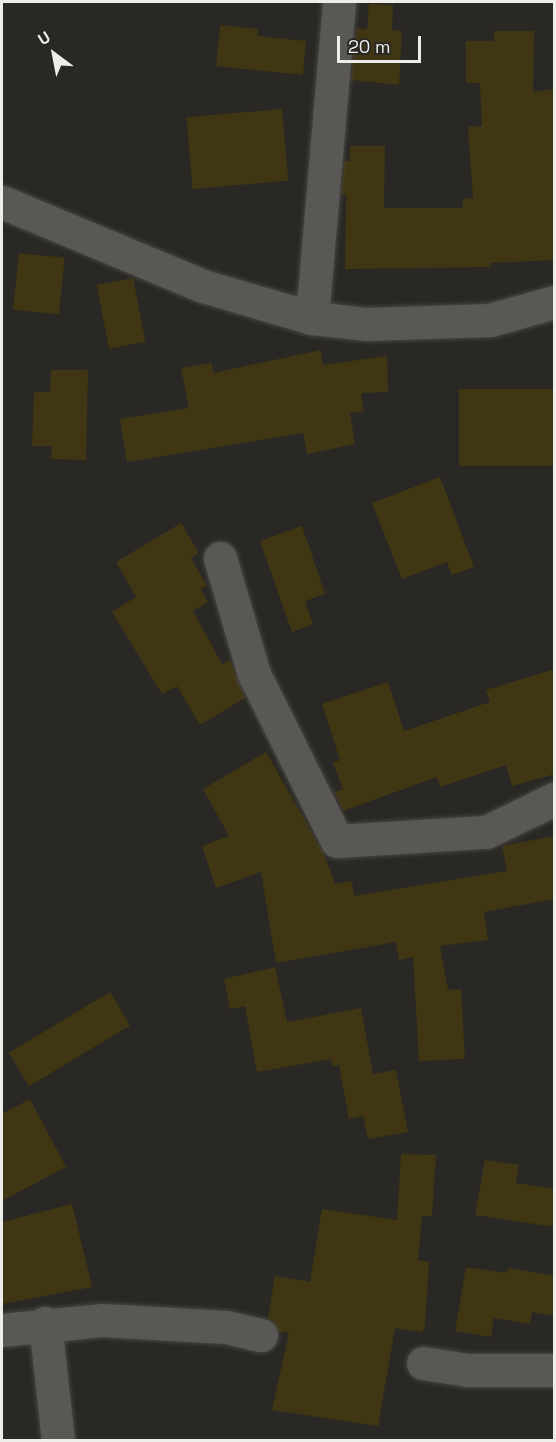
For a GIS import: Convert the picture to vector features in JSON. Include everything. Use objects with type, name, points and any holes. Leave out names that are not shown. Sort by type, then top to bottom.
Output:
[{"type":"street","points":[[312,318],[339,2]]},
{"type":"street","points":[[2,202],[203,286],[312,318],[366,324],[490,320],[555,302]]},
{"type":"street","points":[[220,558],[254,674],[338,841],[486,832],[555,799]]},
{"type":"street","points":[[2,1330],[45,1323],[102,1320],[226,1327],[261,1335]]},
{"type":"street","points":[[45,1323],[58,1440]]},
{"type":"street","points":[[423,1363],[467,1370],[555,1370]]},
{"type":"building","points":[[369,4],[393,5],[392,30],[402,31],[399,85],[351,80],[356,28],[367,29]]},
{"type":"building","points":[[220,25],[258,29],[257,36],[306,41],[303,75],[216,66]]},
{"type":"building","points":[[494,31],[534,31],[533,92],[555,89],[555,260],[491,263],[491,267],[345,269],[346,194],[341,194],[344,161],[350,161],[350,146],[385,146],[384,208],[463,208],[463,199],[473,198],[468,127],[482,126],[480,83],[466,83],[466,41],[494,41]]},
{"type":"building","points":[[282,109],[288,181],[193,189],[186,117]]},
{"type":"building","points":[[19,253],[65,258],[59,314],[13,310]]},
{"type":"building","points":[[133,278],[145,342],[109,349],[97,285]]},
{"type":"building","points":[[321,350],[323,365],[387,356],[388,392],[361,393],[364,411],[350,413],[355,444],[307,454],[303,433],[127,462],[120,419],[189,408],[181,368],[212,363],[213,373]]},
{"type":"building","points":[[51,370],[88,370],[86,460],[51,459],[52,446],[32,446],[34,392],[50,392]]},
{"type":"building","points":[[459,389],[554,389],[554,466],[459,466]]},
{"type":"building","points":[[440,477],[474,567],[452,575],[447,562],[402,579],[372,503]]},
{"type":"building","points":[[181,523],[199,553],[191,558],[207,585],[201,589],[208,602],[193,611],[222,664],[230,660],[245,698],[200,725],[177,686],[162,694],[112,612],[136,597],[116,562]]},
{"type":"building","points":[[302,526],[325,594],[305,601],[313,624],[292,632],[260,541]]},
{"type":"building","points":[[555,669],[555,774],[512,786],[506,765],[440,787],[437,777],[343,811],[334,792],[343,789],[333,763],[340,760],[322,704],[388,682],[404,731],[490,702],[486,690]]},
{"type":"building","points":[[266,752],[324,854],[335,884],[352,881],[354,896],[507,871],[502,846],[555,836],[555,899],[484,912],[488,940],[440,946],[448,990],[461,989],[465,1059],[419,1061],[413,957],[399,960],[396,942],[276,963],[261,872],[216,888],[202,846],[229,836],[203,789]]},
{"type":"building","points":[[275,967],[287,1022],[361,1008],[373,1074],[396,1070],[408,1132],[368,1139],[363,1116],[349,1119],[339,1065],[332,1066],[331,1059],[257,1072],[245,1006],[230,1009],[224,979]]},
{"type":"building","points":[[110,992],[130,1025],[29,1086],[9,1053]]},
{"type":"building","points":[[30,1099],[66,1167],[2,1201],[2,1114]]},
{"type":"building","points":[[401,1154],[436,1155],[432,1216],[422,1216],[418,1260],[429,1262],[425,1326],[422,1332],[395,1328],[378,1426],[272,1410],[289,1333],[279,1332],[268,1318],[275,1276],[310,1282],[322,1209],[397,1220]]},
{"type":"building","points":[[485,1160],[519,1165],[516,1183],[555,1189],[555,1227],[475,1215]]},
{"type":"building","points":[[72,1204],[92,1287],[2,1304],[2,1222]]},
{"type":"building","points":[[466,1267],[507,1273],[508,1268],[555,1276],[555,1316],[532,1312],[530,1324],[494,1318],[491,1337],[455,1331]]}]
